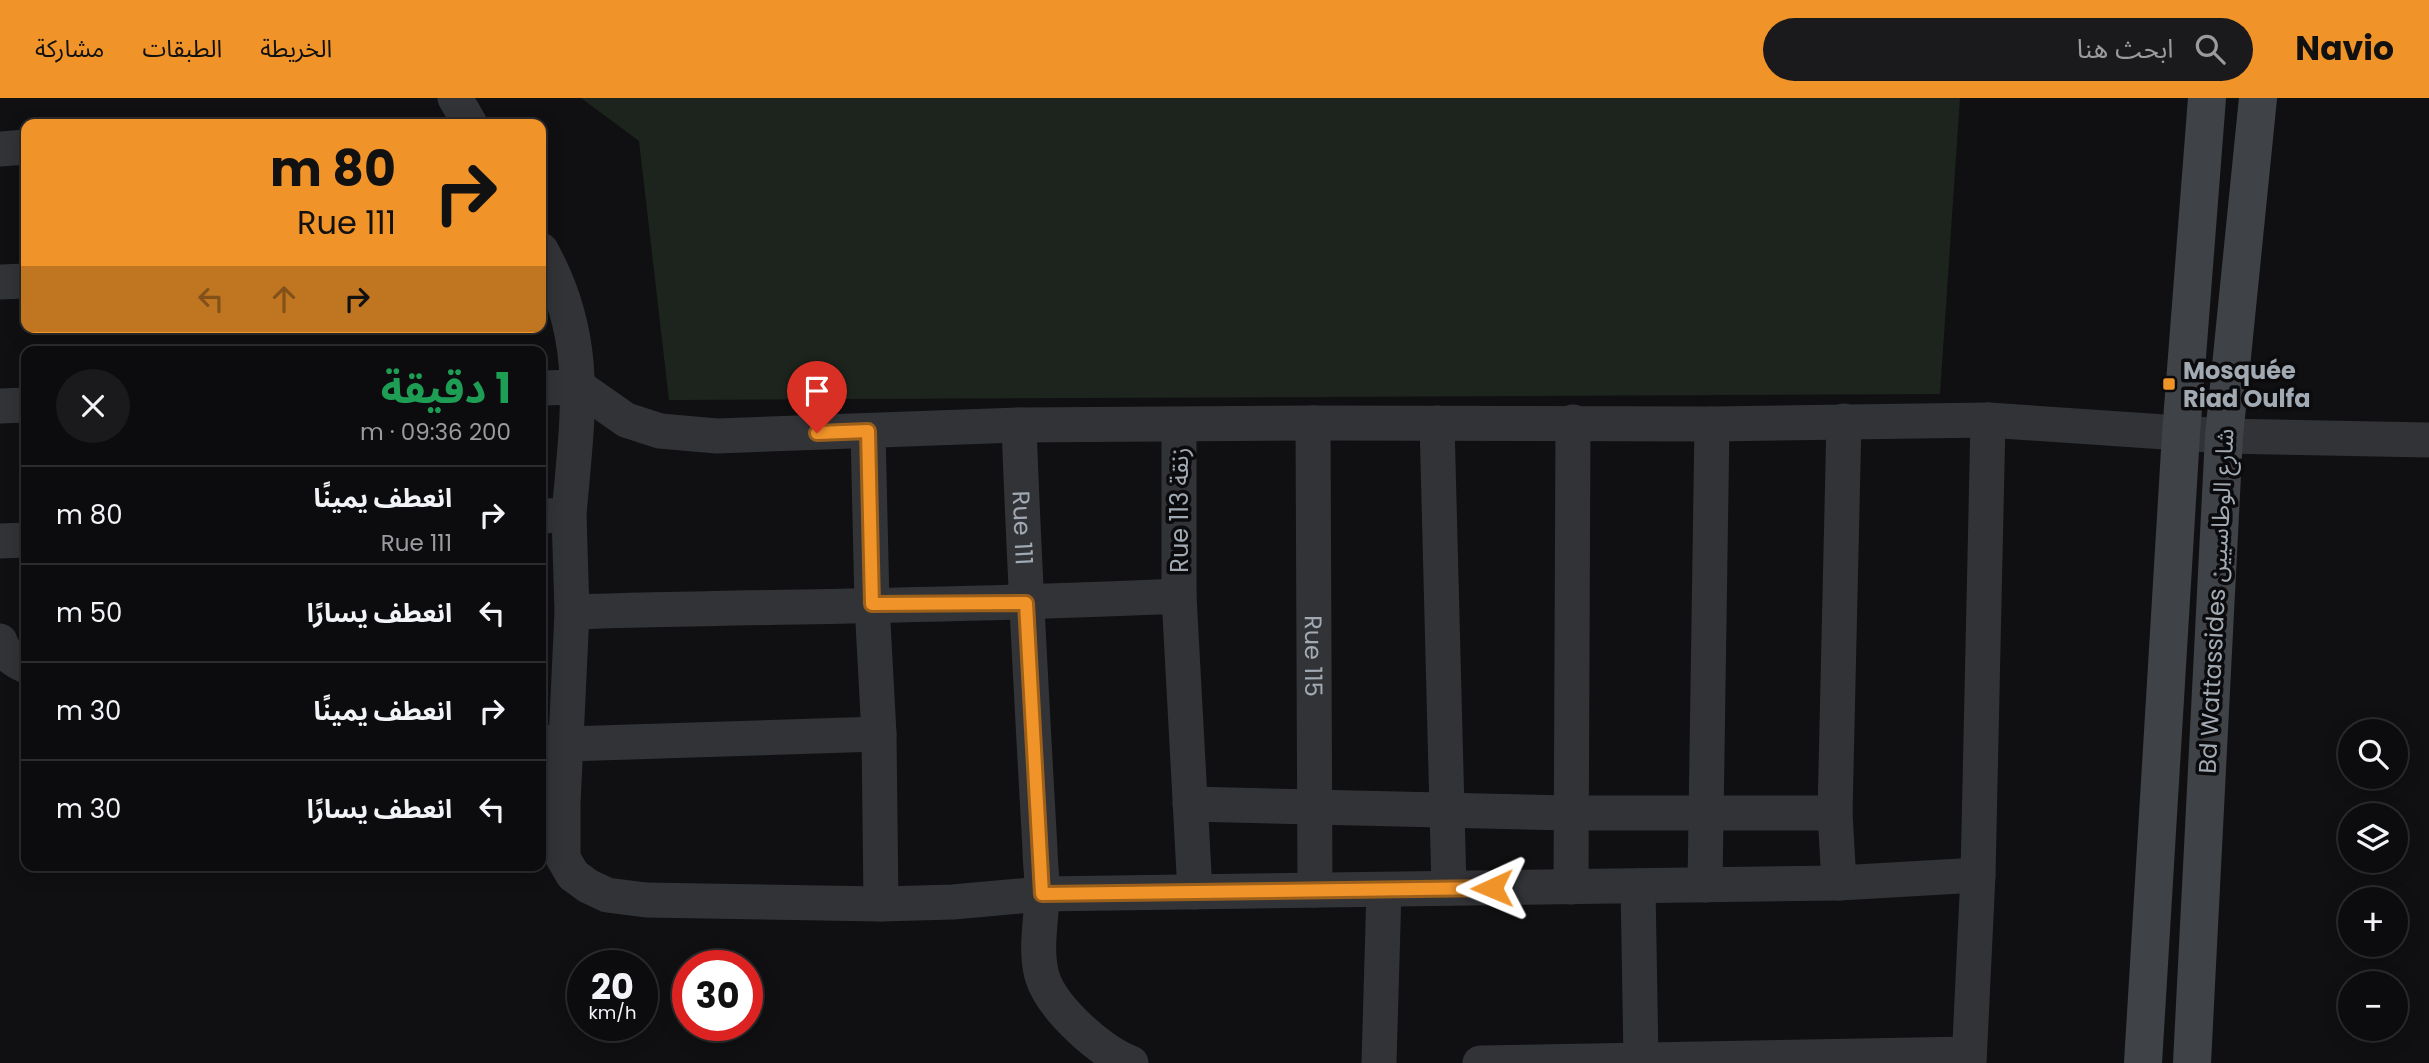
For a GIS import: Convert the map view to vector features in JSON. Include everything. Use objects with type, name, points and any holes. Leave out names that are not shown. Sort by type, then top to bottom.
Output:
[{"type":"street","points":[[455,98],[467,119]]},
{"type":"street","name":"Bd Wattassides شارع الوطاسيين","points":[[2143,1063],[2181,434],[2207,98]]},
{"type":"street","name":"Bd Wattassides شارع الوطاسيين","points":[[2192,1063],[2224,436],[2258,98]]},
{"type":"street","points":[[0,149],[21,147]]},
{"type":"street","points":[[546,263],[562,294],[573,335],[579,387],[555,515],[572,612],[554,743],[563,804],[564,858],[573,875],[607,895],[646,900],[881,904],[953,902],[1042,894],[1839,883],[1978,876]]},
{"type":"street","points":[[0,282],[21,281]]},
{"type":"street","points":[[546,388],[579,387],[626,420],[660,431],[717,436],[1019,425],[1573,422],[1712,424],[1987,420],[2224,436],[2429,440]]},
{"type":"street","points":[[0,406],[21,405]]},
{"type":"street","points":[[1480,1063],[1640,1059],[1969,1058],[1978,876],[1987,420]]},
{"type":"street","points":[[1839,883],[1835,813],[1844,421]]},
{"type":"street","points":[[1571,887],[1573,422]]},
{"type":"street","name":"Rue 115","points":[[1313,423],[1315,890]]},
{"type":"street","points":[[1437,423],[1449,888]]},
{"type":"street","points":[[1705,885],[1712,424]]},
{"type":"street","name":"Rue 111","points":[[1019,425],[1042,894],[1038,948],[1042,977],[1054,1000],[1086,1034],[1131,1063]]},
{"type":"street","name":"Rue 113 زنقة","points":[[1179,425],[1178,596],[1195,892]]},
{"type":"street","points":[[868,431],[872,604],[879,734],[881,904]]},
{"type":"street","points":[[0,541],[21,540]]},
{"type":"street","points":[[572,612],[1026,603],[1178,596]]},
{"type":"street","points":[[0,641],[13,660],[21,664]]},
{"type":"street","points":[[554,743],[879,734]]},
{"type":"street","points":[[1190,804],[1570,813],[1835,813]]},
{"type":"street","points":[[1638,886],[1640,1059]]},
{"type":"street","points":[[1379,1063],[1384,890]]},
{"type":"shaded area","points":[[581,98],[1960,98],[1940,394],[669,400],[639,141]]},
{"type":"place","name":"Mosquée Riad Oulfa","points":[[2169,384]]},
{"type":"route","points":[[817,433],[868,431],[872,604],[1026,603],[1042,894],[1492,888]]}]
